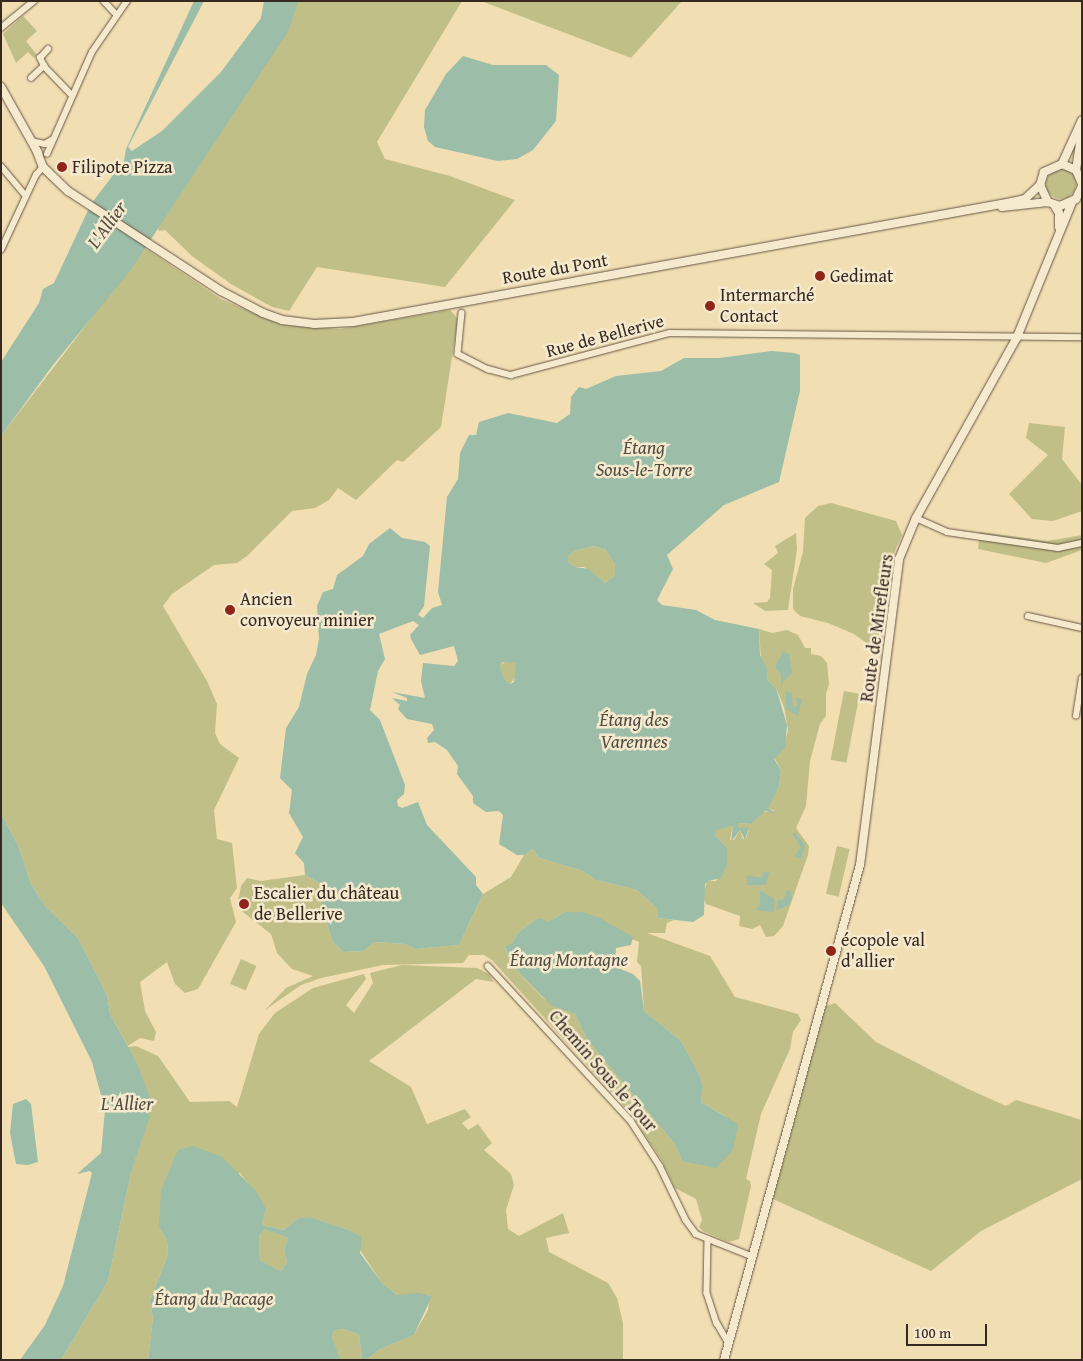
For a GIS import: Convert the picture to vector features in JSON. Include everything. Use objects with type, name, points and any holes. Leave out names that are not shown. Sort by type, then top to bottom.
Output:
[{"type":"main road","points":[[1,87],[36,150],[43,167],[68,191]]},
{"type":"main road","points":[[1082,120],[1062,164],[1044,172],[1040,185],[1051,203],[1072,202],[1080,195],[1082,183],[1076,170],[1082,130]]},
{"type":"main road","points":[[36,150],[68,191]]},
{"type":"main road","points":[[1062,164],[1076,170]]},
{"type":"main road","name":"Route du Pont","points":[[68,191],[154,249],[243,304],[263,313],[290,321],[336,324],[1025,199],[1040,185]]},
{"type":"main road","name":"Route de Mirefleurs","points":[[724,1360],[751,1256],[827,991],[860,866],[896,569],[916,518],[1017,337],[1072,202]]},
{"type":"main road","name":"Route du Pont","points":[[978,208],[1017,207],[1051,203]]},
{"type":"main road","name":"Route de Mirefleurs","points":[[1051,203],[1060,219],[1056,241]]},
{"type":"street","points":[[1,28],[34,1]]},
{"type":"street","points":[[104,1],[116,14]]},
{"type":"street","points":[[47,154],[92,52],[116,14],[127,1]]},
{"type":"street","points":[[48,49],[40,58],[44,66],[72,95]]},
{"type":"street","points":[[30,78],[44,66]]},
{"type":"street","points":[[31,141],[45,144],[52,140]]},
{"type":"street","points":[[1,166],[26,196]]},
{"type":"street","points":[[1,250],[26,196],[43,167]]},
{"type":"street","name":"Rue de Bellerive","points":[[462,312],[458,354],[488,370],[511,375],[670,333],[1017,337]]},
{"type":"street","points":[[1017,337],[1082,337]]},
{"type":"street","points":[[916,518],[955,533],[1058,548],[1082,543]]},
{"type":"street","points":[[1028,616],[1082,628]]},
{"type":"street","points":[[1076,716],[1082,678]]},
{"type":"street","name":"Chemin Sous le Tour","points":[[488,966],[631,1121],[660,1166],[686,1220],[696,1234],[751,1256]]},
{"type":"street","points":[[708,1239],[707,1293],[717,1323],[728,1342]]},
{"type":"shaded area","points":[[292,1],[462,1],[377,142],[385,159],[450,176],[515,200],[445,287],[317,267],[289,311],[272,307],[231,284],[192,256],[165,230],[159,231],[157,225]]},
{"type":"shaded area","points":[[481,1],[682,1],[631,58]]},
{"type":"shaded area","points":[[23,16],[37,31],[26,41],[37,55],[34,58],[28,52],[16,63],[3,34]]},
{"type":"shaded area","points":[[1061,169],[1072,173],[1076,184],[1072,195],[1061,199],[1050,195],[1046,184],[1050,173]]},
{"type":"shaded area","points":[[145,248],[221,299],[282,325],[340,329],[450,310],[458,319],[441,427],[403,462],[397,460],[356,500],[338,488],[329,500],[315,508],[292,511],[247,556],[237,563],[214,565],[172,594],[163,606],[207,681],[217,704],[215,733],[220,744],[239,758],[214,810],[217,839],[232,843],[237,888],[230,898],[236,922],[198,989],[185,993],[175,984],[167,962],[140,982],[145,1011],[156,1032],[154,1041],[140,1038],[128,1046],[110,1014],[107,995],[78,938],[45,906],[31,884],[18,845],[1,814],[1,436]]},
{"type":"shaded area","points":[[1029,423],[1065,427],[1062,459],[1082,485],[1082,511],[1053,521],[1032,519],[1009,494],[1048,455],[1026,438]]},
{"type":"shaded area","points":[[831,503],[896,521],[902,535],[893,555],[887,581],[882,644],[871,654],[865,642],[854,634],[828,623],[800,616],[793,609],[793,589],[803,552],[805,518],[818,506]]},
{"type":"shaded area","points":[[980,532],[1047,541],[1082,535],[1082,550],[1046,563],[978,549]]},
{"type":"shaded area","points":[[796,533],[797,549],[788,610],[765,611],[753,603],[767,602],[770,598],[772,570],[764,564],[778,553],[775,546]]},
{"type":"shaded area","points":[[594,546],[606,550],[615,565],[615,575],[605,583],[584,567],[575,567],[568,562],[568,556],[574,551]]},
{"type":"shaded area","points":[[759,629],[772,633],[787,630],[798,635],[805,648],[811,648],[811,654],[821,656],[827,663],[829,684],[826,694],[826,716],[820,724],[810,761],[806,806],[796,828],[809,846],[808,855],[783,926],[774,936],[766,937],[760,925],[752,929],[739,926],[740,916],[706,904],[703,896],[707,881],[716,881],[727,865],[727,848],[715,835],[715,829],[733,826],[730,840],[734,840],[740,830],[743,839],[746,839],[749,829],[738,827],[738,823],[751,824],[763,812],[775,811],[767,808],[779,787],[781,770],[774,757],[784,746],[788,730],[784,707],[776,688],[767,680],[768,671],[761,660]]},
{"type":"shaded area","points":[[507,661],[516,663],[518,674],[510,684],[504,678],[500,665]]},
{"type":"shaded area","points":[[844,691],[860,694],[846,763],[831,760]]},
{"type":"shaded area","points":[[837,846],[850,849],[839,897],[826,894]]},
{"type":"shaded area","points":[[533,849],[539,858],[583,871],[596,880],[637,890],[657,908],[658,918],[674,920],[667,923],[665,933],[647,933],[710,956],[735,997],[798,1014],[801,1020],[793,1032],[790,1049],[761,1114],[746,1179],[750,1181],[751,1186],[739,1239],[729,1242],[703,1231],[699,1227],[702,1220],[696,1199],[675,1188],[661,1159],[632,1115],[492,960],[484,955],[469,955],[463,963],[383,965],[321,978],[301,985],[265,1010],[286,988],[313,976],[292,969],[277,953],[271,934],[243,912],[238,901],[241,886],[247,878],[261,881],[305,875],[319,883],[321,906],[333,942],[343,952],[363,951],[375,942],[405,944],[416,949],[459,945],[483,894],[511,877],[524,855]],"holes":[[[565,912],[639,942],[637,962],[641,966],[644,1011],[681,1041],[699,1074],[703,1087],[701,1102],[725,1116],[682,1161],[675,1144],[588,1041],[575,1014],[543,998],[512,966],[505,948],[513,942],[518,933],[535,920],[548,922]]]},
{"type":"shaded area","points":[[241,959],[257,966],[246,991],[230,984]]},
{"type":"shaded area","points":[[402,965],[477,968],[489,974],[494,982],[476,979],[369,1061],[411,1087],[427,1124],[465,1109],[471,1117],[462,1123],[468,1130],[478,1124],[492,1143],[484,1150],[511,1174],[514,1185],[506,1210],[508,1229],[519,1236],[563,1213],[569,1233],[546,1238],[549,1252],[608,1283],[617,1298],[623,1323],[623,1360],[366,1360],[380,1349],[414,1335],[428,1310],[430,1295],[397,1295],[382,1283],[346,1229],[313,1218],[298,1218],[284,1230],[262,1225],[266,1208],[240,1173],[159,1227],[167,1240],[168,1254],[150,1301],[153,1318],[148,1360],[61,1360],[108,1281],[131,1173],[145,1130],[136,1061],[128,1047],[136,1046],[158,1056],[190,1102],[229,1101],[237,1107],[259,1034],[275,1013],[313,988],[364,974],[366,979],[346,1005],[354,1013],[373,983],[370,973]]},
{"type":"shaded area","points":[[835,1003],[876,1042],[966,1088],[1006,1106],[1016,1100],[1082,1120],[1082,1179],[981,1231],[931,1271],[773,1199],[826,1006]]},
{"type":"shaded area","points":[[264,1228],[288,1238],[284,1250],[287,1262],[281,1271],[260,1260],[259,1236]]},
{"type":"shaded area","points":[[341,1329],[359,1334],[362,1360],[340,1360],[336,1355],[332,1337],[334,1331]]},
{"type":"water","points":[[194,1],[204,1],[128,147],[132,151],[162,131],[221,72],[261,18],[264,1],[298,1],[289,30],[130,271],[53,365],[1,436],[1,362],[39,303],[43,289],[54,283],[91,204],[124,161],[126,149]]},
{"type":"water","points":[[463,56],[493,65],[546,65],[559,75],[556,121],[533,150],[517,159],[498,161],[435,147],[428,141],[424,127],[425,110],[446,74]]},
{"type":"water","points":[[772,351],[800,355],[800,391],[779,482],[724,505],[667,555],[673,569],[657,600],[662,605],[696,610],[715,620],[759,629],[760,655],[768,671],[767,680],[776,688],[787,725],[785,748],[774,759],[781,770],[779,787],[768,808],[775,813],[765,811],[751,824],[738,823],[738,827],[749,828],[745,840],[740,830],[731,842],[733,826],[715,830],[715,835],[727,848],[727,865],[721,878],[708,881],[705,884],[704,915],[693,922],[658,918],[657,908],[637,890],[596,880],[583,871],[539,858],[533,849],[524,855],[517,855],[499,844],[503,815],[499,811],[486,812],[473,803],[473,796],[457,774],[458,766],[447,750],[435,742],[428,743],[427,738],[434,730],[432,724],[407,719],[398,709],[400,705],[392,698],[407,701],[407,698],[392,692],[425,698],[421,681],[423,663],[454,666],[458,661],[454,646],[420,655],[410,635],[419,625],[413,621],[379,634],[385,659],[378,671],[370,710],[380,720],[405,785],[404,794],[397,800],[398,806],[402,808],[418,802],[427,825],[476,877],[476,885],[483,894],[459,945],[416,949],[405,944],[375,942],[363,951],[343,952],[333,942],[321,906],[319,883],[305,875],[304,863],[295,853],[303,837],[289,813],[292,790],[280,778],[286,728],[299,707],[307,674],[316,655],[319,639],[317,606],[323,592],[333,589],[337,575],[363,556],[369,544],[390,528],[402,538],[425,542],[430,546],[424,606],[418,615],[423,618],[432,608],[442,605],[438,592],[447,497],[458,479],[460,453],[469,435],[476,435],[479,422],[508,413],[557,423],[570,414],[571,397],[579,387],[586,389],[616,376],[661,371],[684,358],[719,358]],"holes":[[[594,546],[606,550],[615,565],[615,575],[605,583],[589,569],[575,567],[568,562],[568,556],[574,551]],[[503,662],[516,663],[514,682],[510,684],[504,678],[500,665]]]},
{"type":"water","points":[[783,651],[789,654],[792,672],[781,685],[781,674],[775,667]]},
{"type":"water","points":[[786,691],[792,694],[793,708],[798,705],[796,697],[802,699],[798,716],[786,709]]},
{"type":"water","name":"L'Allier","points":[[1,814],[18,845],[31,884],[45,906],[78,938],[107,995],[110,1014],[136,1061],[151,1100],[150,1116],[131,1173],[108,1281],[61,1360],[20,1360],[45,1325],[63,1286],[92,1173],[90,1171],[77,1174],[101,1153],[105,1110],[92,1062],[44,966],[1,903]]},
{"type":"water","points":[[795,833],[805,845],[801,859],[794,856],[801,847],[792,834]]},
{"type":"water","points":[[763,872],[769,872],[766,885],[747,885],[747,875],[762,878]]},
{"type":"water","points":[[760,890],[775,900],[773,912],[756,910],[760,904]]},
{"type":"water","points":[[790,890],[792,898],[788,906],[776,910],[778,900],[785,899],[786,891]]},
{"type":"water","name":"Étang Montagne","points":[[565,912],[582,912],[598,917],[633,937],[631,945],[616,948],[615,967],[633,974],[640,981],[644,1011],[681,1041],[699,1074],[703,1087],[701,1102],[738,1124],[733,1150],[716,1168],[682,1161],[675,1144],[588,1041],[575,1014],[552,1006],[512,966],[505,947],[513,942],[518,933],[535,920],[541,918],[548,922]]},
{"type":"water","points":[[26,1099],[31,1104],[38,1162],[28,1165],[16,1164],[10,1133],[13,1104]]},
{"type":"water","name":"Étang du Pacage","points":[[193,1146],[222,1157],[255,1190],[266,1208],[262,1225],[284,1230],[298,1218],[313,1218],[346,1229],[362,1237],[360,1253],[382,1283],[397,1295],[418,1293],[432,1296],[414,1335],[380,1349],[366,1360],[362,1360],[359,1334],[341,1329],[334,1331],[332,1337],[340,1360],[148,1360],[153,1318],[150,1301],[168,1254],[167,1240],[159,1227],[161,1190],[178,1150]],"holes":[[[264,1229],[288,1238],[284,1250],[287,1262],[281,1271],[260,1260],[259,1236]]]},
{"type":"place","name":"Filipote Pizza","points":[[62,167]]},
{"type":"place","name":"Gedimat","points":[[820,276]]},
{"type":"place","name":"Intermarché Contact","points":[[710,306]]},
{"type":"place","name":"Ancien convoyeur minier","points":[[230,610]]},
{"type":"place","name":"Escalier du château de Bellerive","points":[[244,904]]},
{"type":"place","name":"écopole val d'allier","points":[[831,951]]},
{"type":"water label","name":"Étang Sous-le-Torre","points":[[644,459]]},
{"type":"water label","name":"Étang des Varennes","points":[[634,731]]}]
